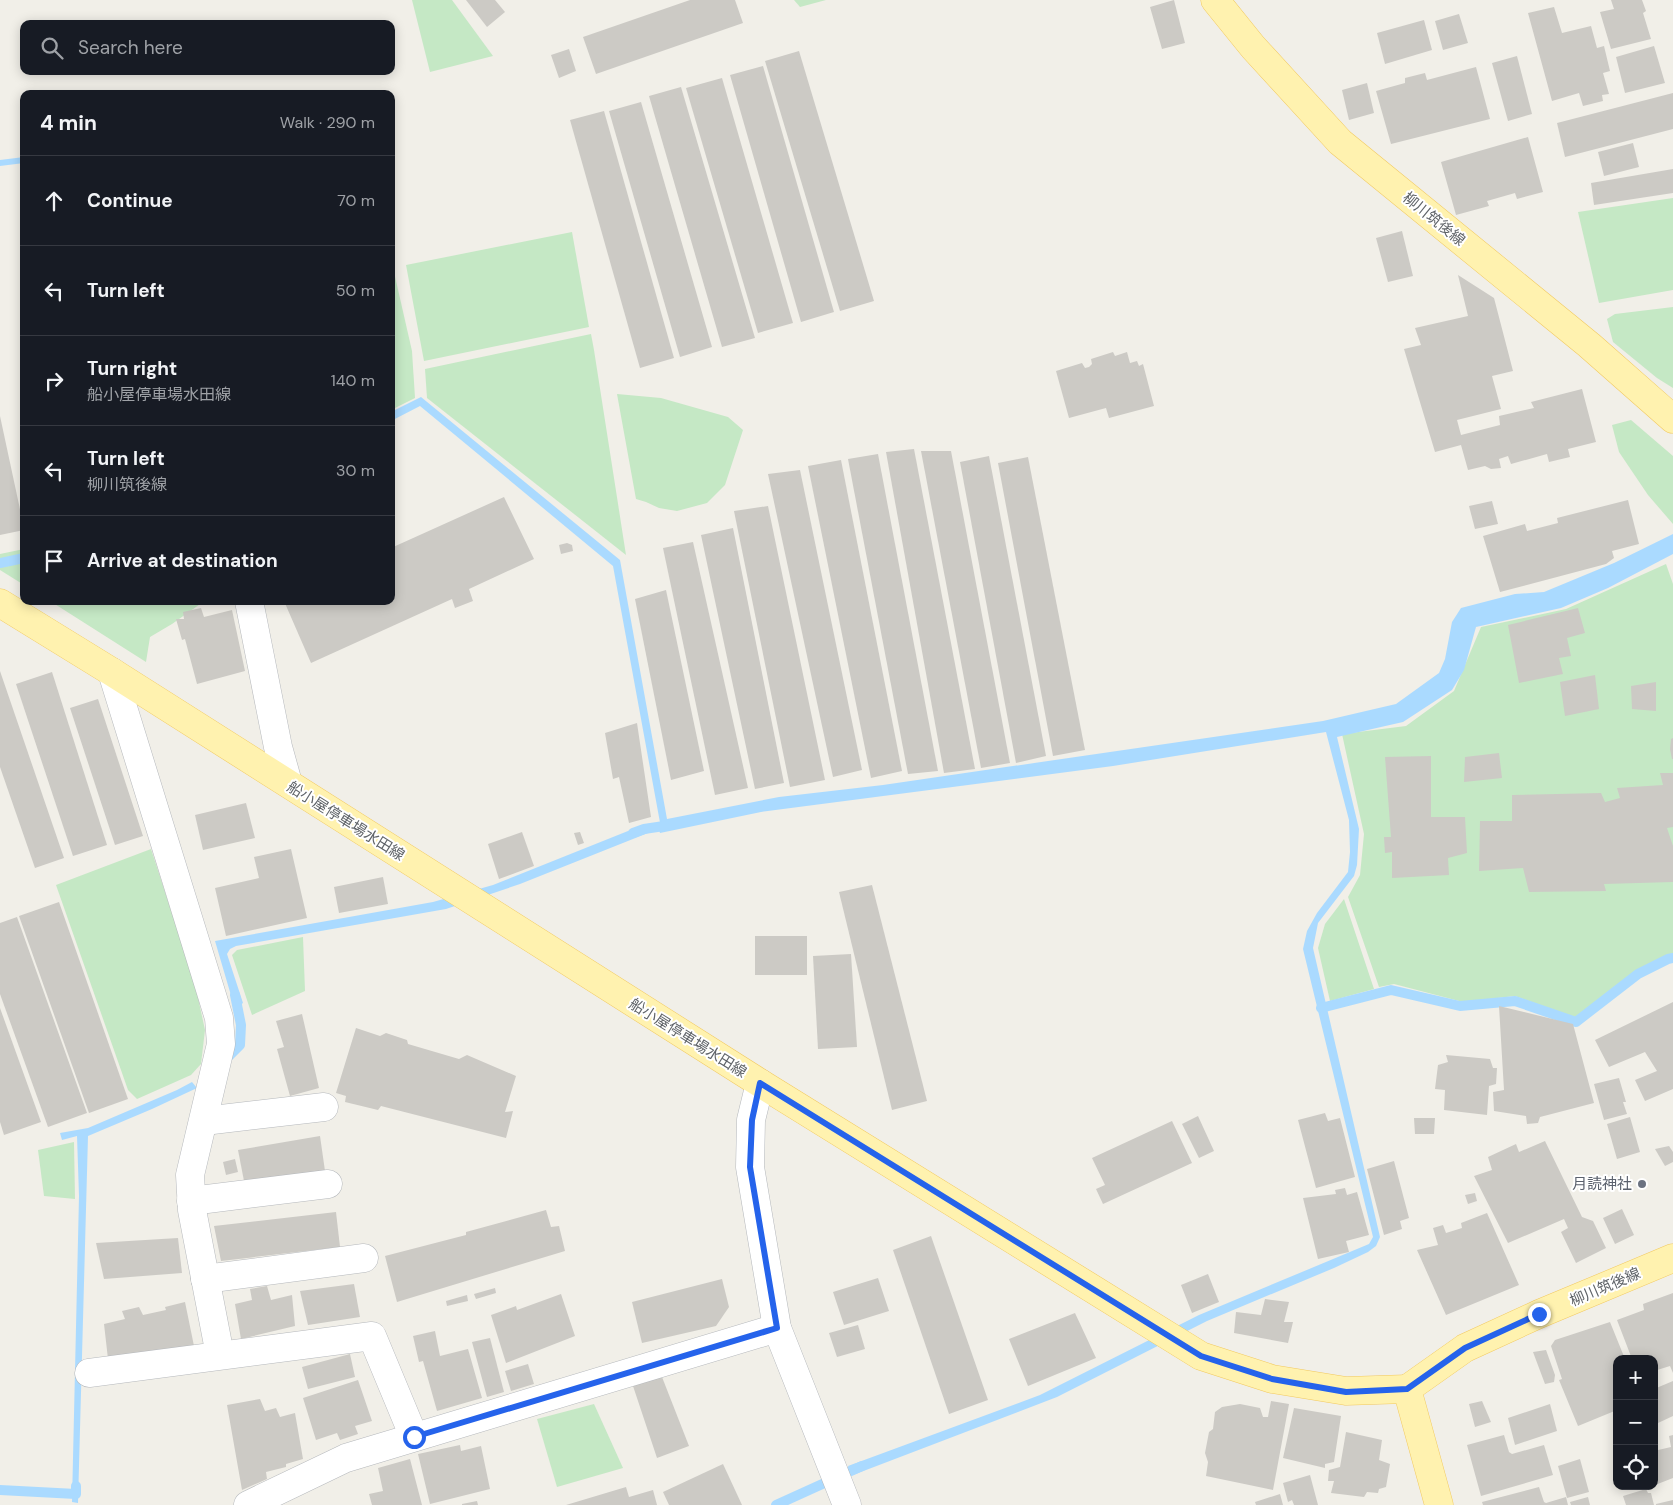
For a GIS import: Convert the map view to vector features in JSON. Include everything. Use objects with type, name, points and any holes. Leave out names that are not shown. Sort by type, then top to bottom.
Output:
[{"type":"main road","name":"柳川筑後線","points":[[1215,0],[1253,47],[1340,142],[1588,345],[1673,419]]},
{"type":"main road","name":"船小屋停車場水田線","points":[[0,603],[288,783],[760,1083],[1201,1356],[1272,1379],[1346,1392],[1407,1389]]},
{"type":"main road","name":"柳川筑後線","points":[[1407,1389],[1465,1348],[1539,1314],[1673,1258]]},
{"type":"main road","points":[[1407,1389],[1439,1505]]},
{"type":"street","points":[[250,605],[278,747],[288,783]]},
{"type":"street","points":[[112,672],[219,1018],[221,1044],[190,1176],[192,1210],[220,1356]]},
{"type":"street","points":[[760,1083],[752,1120],[750,1167],[777,1328],[847,1505]]},
{"type":"street","points":[[204,1121],[324,1107]]},
{"type":"street","points":[[191,1201],[328,1184]]},
{"type":"street","points":[[205,1279],[364,1258]]},
{"type":"street","points":[[248,1505],[346,1458],[777,1328]]},
{"type":"street","points":[[89,1373],[372,1336],[414,1437]]},
{"type":"green space","points":[[412,0],[452,0],[493,56],[430,72]]},
{"type":"green space","points":[[794,0],[826,0],[800,7]]},
{"type":"green space","points":[[1673,198],[1673,290],[1599,303],[1578,212]]},
{"type":"green space","points":[[572,232],[589,327],[424,361],[406,265]]},
{"type":"green space","points":[[395,276],[412,351],[415,398],[395,408]]},
{"type":"green space","points":[[1673,307],[1673,388],[1657,378],[1613,342],[1607,319],[1615,314]]},
{"type":"green space","points":[[591,334],[626,555],[427,398],[425,369]]},
{"type":"green space","points":[[617,394],[661,398],[728,417],[743,430],[725,485],[707,503],[677,511],[659,508],[636,499]]},
{"type":"green space","points":[[1631,420],[1673,456],[1673,524],[1648,495],[1619,452],[1612,425]]},
{"type":"green space","points":[[20,550],[20,582],[0,570],[0,554]]},
{"type":"green space","points":[[1666,564],[1673,584],[1673,953],[1634,973],[1575,1018],[1515,996],[1463,1002],[1394,984],[1379,987],[1348,897],[1360,875],[1364,834],[1342,734],[1406,726],[1454,691],[1481,627],[1566,609]]},
{"type":"green space","points":[[56,605],[199,605],[150,637],[146,662]]},
{"type":"green space","points":[[151,849],[195,984],[205,1030],[201,1064],[191,1075],[137,1099],[128,1090],[56,885]]},
{"type":"green space","points":[[1344,899],[1374,989],[1330,1001],[1318,948],[1325,924]]},
{"type":"green space","points":[[303,937],[305,991],[252,1015],[232,955],[237,950]]},
{"type":"green space","points":[[74,1142],[75,1199],[44,1196],[38,1150]]},
{"type":"green space","points":[[594,1404],[623,1468],[557,1487],[537,1419]]},
{"type":"water","points":[[20,158],[20,164],[0,166],[0,160]]},
{"type":"water","points":[[421,397],[620,560],[667,819],[779,797],[883,785],[1323,721],[1396,704],[1439,673],[1445,659],[1452,622],[1461,608],[1515,594],[1544,592],[1614,563],[1673,534],[1673,554],[1608,588],[1561,608],[1476,627],[1464,670],[1452,690],[1403,722],[1337,737],[1359,829],[1357,865],[1354,876],[1318,923],[1313,948],[1380,1237],[1376,1246],[1368,1252],[1334,1268],[1207,1321],[1057,1397],[853,1475],[848,1466],[1040,1395],[1199,1315],[1369,1244],[1373,1237],[1303,949],[1307,931],[1317,913],[1348,872],[1350,852],[1349,820],[1326,732],[1113,766],[761,812],[660,833],[659,830],[661,828],[613,566],[420,406],[395,419],[395,410]]},
{"type":"water","points":[[643,825],[648,833],[520,884],[446,909],[236,946],[230,949],[227,954],[243,1003],[235,1009],[215,941],[433,902],[493,885]]},
{"type":"water","points":[[192,1082],[197,1088],[88,1136],[78,1503],[72,1502],[79,1196],[77,1136],[62,1140],[60,1133],[88,1128]]},
{"type":"building","points":[[466,0],[495,0],[505,12],[487,27]]},
{"type":"building","points":[[690,0],[735,0],[743,23],[596,74],[583,37]]},
{"type":"building","points":[[1174,0],[1185,43],[1162,49],[1150,7]]},
{"type":"building","points":[[1611,0],[1642,0],[1646,11],[1643,13],[1651,39],[1611,49],[1600,12],[1614,9]]},
{"type":"building","points":[[1554,7],[1562,33],[1591,26],[1597,48],[1604,46],[1610,71],[1603,73],[1609,94],[1602,95],[1603,101],[1583,106],[1579,93],[1552,101],[1528,13]]},
{"type":"building","points":[[1459,14],[1468,43],[1443,50],[1435,21]]},
{"type":"building","points":[[1424,20],[1432,50],[1385,64],[1377,33]]},
{"type":"building","points":[[1654,46],[1665,83],[1625,93],[1616,57]]},
{"type":"building","points":[[569,49],[576,71],[559,78],[551,55]]},
{"type":"building","points":[[799,51],[874,301],[840,311],[765,61]]},
{"type":"building","points":[[1517,56],[1532,114],[1508,121],[1492,63]]},
{"type":"building","points":[[763,66],[834,312],[801,322],[730,75]]},
{"type":"building","points":[[1476,67],[1490,119],[1391,144],[1376,91],[1405,83],[1405,78],[1425,73],[1427,80]]},
{"type":"building","points":[[722,78],[793,323],[758,333],[686,88]]},
{"type":"building","points":[[1367,83],[1374,113],[1349,120],[1342,90]]},
{"type":"building","points":[[681,87],[755,338],[722,347],[649,96]]},
{"type":"building","points":[[1673,93],[1673,129],[1565,157],[1557,123]]},
{"type":"building","points":[[641,102],[712,347],[680,357],[609,111]]},
{"type":"building","points":[[604,111],[674,358],[640,368],[570,120]]},
{"type":"building","points":[[1528,137],[1543,192],[1517,199],[1515,193],[1487,201],[1489,206],[1456,215],[1441,162]]},
{"type":"building","points":[[1633,143],[1639,167],[1604,176],[1598,152]]},
{"type":"building","points":[[1673,169],[1673,193],[1594,205],[1591,183]]},
{"type":"building","points":[[1402,231],[1413,276],[1388,282],[1376,238]]},
{"type":"building","points":[[1458,275],[1494,298],[1513,371],[1492,376],[1501,409],[1457,420],[1461,435],[1500,425],[1499,416],[1534,408],[1531,402],[1582,389],[1596,442],[1568,449],[1570,457],[1549,462],[1547,454],[1511,464],[1508,456],[1499,459],[1501,468],[1491,469],[1485,466],[1468,470],[1461,445],[1435,452],[1404,349],[1421,345],[1415,328],[1468,316]]},
{"type":"building","points":[[1113,352],[1115,356],[1127,352],[1130,363],[1137,361],[1139,366],[1143,364],[1154,406],[1109,418],[1106,408],[1069,418],[1056,371],[1082,363],[1085,368],[1089,367],[1092,364],[1091,359]]},
{"type":"building","points":[[0,416],[20,509],[20,531],[0,535]]},
{"type":"building","points":[[914,449],[975,769],[944,773],[886,452]]},
{"type":"building","points":[[921,451],[951,451],[1010,763],[981,768]]},
{"type":"building","points":[[878,454],[938,771],[908,774],[848,459]]},
{"type":"building","points":[[989,456],[1046,756],[1016,763],[960,462]]},
{"type":"building","points":[[1028,457],[1085,750],[1053,756],[998,463]]},
{"type":"building","points":[[841,460],[902,771],[871,778],[808,466]]},
{"type":"building","points":[[800,470],[862,770],[833,777],[768,474]]},
{"type":"building","points":[[504,497],[534,559],[469,589],[473,601],[455,608],[452,599],[311,663],[286,605],[395,605],[395,546]]},
{"type":"building","points":[[1628,500],[1639,544],[1612,551],[1614,558],[1606,564],[1500,592],[1483,536],[1525,524],[1527,531],[1558,523],[1557,518]]},
{"type":"building","points":[[1492,501],[1498,524],[1475,529],[1469,506]]},
{"type":"building","points":[[768,506],[825,780],[790,787],[734,511]]},
{"type":"building","points":[[733,528],[784,783],[755,789],[701,535]]},
{"type":"building","points":[[693,542],[748,788],[715,795],[663,548]]},
{"type":"building","points":[[567,543],[572,545],[573,551],[561,554],[559,545]]},
{"type":"building","points":[[666,590],[704,771],[671,780],[635,599]]},
{"type":"building","points":[[201,608],[204,617],[232,610],[245,671],[197,684],[185,639],[182,640],[176,619],[184,619],[183,612]]},
{"type":"building","points":[[1578,608],[1585,633],[1567,638],[1571,656],[1559,658],[1563,674],[1519,683],[1508,625]]},
{"type":"building","points":[[0,671],[64,858],[35,868],[0,767]]},
{"type":"building","points":[[52,672],[107,845],[73,856],[16,684]]},
{"type":"building","points":[[1595,675],[1599,709],[1565,716],[1560,682]]},
{"type":"building","points":[[1656,682],[1656,711],[1632,709],[1631,686]]},
{"type":"building","points":[[98,699],[143,836],[115,845],[70,708]]},
{"type":"building","points":[[637,723],[651,817],[629,823],[619,777],[613,779],[605,733]]},
{"type":"building","points":[[1673,738],[1672,759],[1670,749],[1671,739]]},
{"type":"building","points":[[1499,753],[1502,778],[1464,782],[1465,757]]},
{"type":"building","points":[[1431,756],[1431,817],[1465,817],[1467,853],[1448,858],[1449,875],[1392,878],[1392,852],[1385,853],[1384,837],[1391,837],[1385,757]]},
{"type":"building","points":[[1660,773],[1673,773],[1673,827],[1667,828],[1673,846],[1673,882],[1604,884],[1606,891],[1529,892],[1523,868],[1479,871],[1480,821],[1512,821],[1512,795],[1601,793],[1605,802],[1620,798],[1617,788],[1663,785]]},
{"type":"building","points":[[246,803],[255,838],[203,850],[195,815]]},
{"type":"building","points":[[522,832],[534,866],[499,879],[488,844]]},
{"type":"building","points":[[580,832],[584,843],[578,845],[574,833]]},
{"type":"building","points":[[291,849],[307,918],[226,936],[215,888],[259,878],[254,857]]},
{"type":"building","points":[[383,877],[388,904],[339,913],[334,887]]},
{"type":"building","points":[[872,885],[927,1101],[892,1110],[839,892]]},
{"type":"building","points":[[59,902],[128,1099],[89,1113],[19,916]]},
{"type":"building","points":[[17,917],[87,1113],[48,1127],[0,994],[0,923]]},
{"type":"building","points":[[755,936],[807,936],[807,975],[755,975]]},
{"type":"building","points":[[851,954],[857,1047],[818,1049],[813,956]]},
{"type":"building","points":[[1673,1002],[1673,1089],[1645,1101],[1635,1080],[1657,1071],[1645,1052],[1609,1067],[1595,1040]]},
{"type":"building","points":[[1499,1006],[1573,1024],[1594,1103],[1540,1117],[1538,1123],[1527,1124],[1526,1116],[1494,1111],[1493,1092],[1504,1090]]},
{"type":"building","points":[[0,1008],[41,1122],[4,1135],[0,1122]]},
{"type":"building","points":[[302,1014],[319,1088],[290,1096],[277,1049],[284,1047],[276,1021]]},
{"type":"building","points":[[356,1028],[380,1036],[386,1033],[407,1040],[408,1044],[459,1059],[467,1055],[516,1076],[505,1112],[513,1111],[506,1138],[381,1106],[378,1110],[345,1102],[346,1096],[336,1093]]},
{"type":"building","points":[[1446,1055],[1490,1059],[1493,1068],[1497,1068],[1496,1084],[1489,1086],[1487,1115],[1444,1110],[1445,1090],[1435,1089],[1438,1065],[1448,1062]]},
{"type":"building","points":[[1619,1078],[1626,1102],[1623,1102],[1627,1114],[1604,1120],[1594,1084]]},
{"type":"building","points":[[1325,1113],[1328,1121],[1340,1118],[1355,1177],[1316,1188],[1298,1120]]},
{"type":"building","points":[[1198,1116],[1214,1151],[1199,1158],[1182,1124]]},
{"type":"building","points":[[1630,1117],[1640,1152],[1617,1159],[1607,1124]]},
{"type":"building","points":[[1414,1118],[1435,1118],[1434,1134],[1415,1134]]},
{"type":"building","points":[[1172,1121],[1192,1163],[1103,1204],[1096,1189],[1105,1185],[1092,1158]]},
{"type":"building","points":[[320,1136],[325,1171],[244,1181],[238,1150]]},
{"type":"building","points":[[1545,1141],[1582,1217],[1593,1221],[1606,1248],[1576,1263],[1561,1232],[1568,1228],[1564,1219],[1508,1243],[1474,1176],[1492,1170],[1488,1157],[1516,1144],[1519,1152]]},
{"type":"building","points":[[1669,1146],[1673,1152],[1673,1162],[1665,1166],[1655,1149]]},
{"type":"building","points":[[235,1159],[238,1172],[226,1175],[223,1162]]},
{"type":"building","points":[[1394,1161],[1409,1218],[1400,1221],[1402,1229],[1384,1235],[1367,1169]]},
{"type":"building","points":[[1345,1188],[1347,1195],[1357,1192],[1369,1235],[1346,1241],[1349,1252],[1318,1259],[1303,1198],[1336,1194],[1335,1190]]},
{"type":"building","points":[[1475,1193],[1477,1201],[1468,1204],[1465,1195]]},
{"type":"building","points":[[1622,1209],[1634,1235],[1615,1244],[1603,1218]]},
{"type":"building","points":[[546,1210],[551,1227],[559,1226],[565,1251],[397,1302],[385,1256],[466,1235],[466,1232]]},
{"type":"building","points":[[336,1212],[340,1247],[221,1261],[214,1226]]},
{"type":"building","points":[[1487,1213],[1519,1285],[1446,1315],[1417,1250],[1438,1245],[1433,1228],[1443,1225],[1446,1233],[1462,1228],[1461,1223]]},
{"type":"building","points":[[931,1236],[988,1400],[949,1414],[893,1250]]},
{"type":"building","points":[[178,1238],[182,1273],[104,1279],[96,1243]]},
{"type":"building","points":[[1208,1274],[1219,1302],[1192,1313],[1181,1285]]},
{"type":"building","points":[[878,1278],[889,1311],[844,1325],[833,1292]]},
{"type":"building","points":[[722,1279],[729,1307],[716,1326],[642,1343],[632,1302]]},
{"type":"building","points":[[354,1284],[360,1317],[308,1325],[300,1291]]},
{"type":"building","points":[[267,1286],[271,1300],[292,1295],[295,1326],[241,1339],[235,1304],[252,1300],[250,1289]]},
{"type":"building","points":[[495,1288],[496,1293],[476,1299],[474,1294]]},
{"type":"building","points":[[1673,1293],[1673,1373],[1670,1366],[1658,1370],[1658,1355],[1630,1355],[1617,1320],[1644,1310],[1643,1304]]},
{"type":"building","points":[[561,1294],[575,1336],[506,1363],[491,1315],[516,1306],[517,1310]]},
{"type":"building","points":[[467,1295],[468,1301],[447,1306],[446,1301]]},
{"type":"building","points":[[1265,1299],[1289,1302],[1284,1322],[1293,1322],[1288,1343],[1234,1333],[1236,1312],[1261,1315]]},
{"type":"building","points":[[185,1302],[194,1346],[108,1359],[104,1324],[125,1319],[122,1311],[139,1307],[143,1315],[166,1310],[165,1307]]},
{"type":"building","points":[[1075,1313],[1096,1358],[1028,1386],[1009,1339]]},
{"type":"building","points":[[1610,1322],[1623,1355],[1613,1355],[1613,1412],[1578,1426],[1559,1380],[1562,1379],[1551,1346],[1555,1340]]},
{"type":"building","points":[[858,1325],[865,1349],[837,1357],[829,1333]]},
{"type":"building","points":[[435,1331],[440,1356],[468,1349],[482,1398],[437,1411],[423,1361],[419,1362],[413,1336]]},
{"type":"building","points":[[490,1338],[504,1392],[487,1397],[472,1342]]},
{"type":"building","points":[[1546,1350],[1555,1375],[1554,1382],[1545,1384],[1533,1352]]},
{"type":"building","points":[[350,1354],[355,1377],[308,1389],[302,1367]]},
{"type":"building","points":[[528,1364],[534,1384],[511,1391],[505,1371]]},
{"type":"building","points":[[662,1377],[689,1446],[657,1458],[633,1386]]},
{"type":"building","points":[[358,1380],[372,1421],[355,1426],[358,1434],[340,1440],[337,1433],[316,1440],[303,1398]]},
{"type":"building","points":[[1673,1381],[1673,1416],[1658,1423],[1658,1400],[1658,1387]]},
{"type":"building","points":[[260,1399],[265,1411],[276,1408],[280,1417],[295,1413],[303,1459],[286,1464],[286,1467],[266,1472],[267,1479],[242,1490],[227,1405]]},
{"type":"building","points":[[1271,1401],[1289,1404],[1273,1490],[1206,1476],[1208,1462],[1205,1453],[1209,1432],[1213,1429],[1215,1412],[1222,1407],[1240,1404],[1260,1408],[1263,1417],[1268,1417]]},
{"type":"building","points":[[1482,1401],[1491,1422],[1475,1427],[1469,1404]]},
{"type":"building","points":[[1550,1404],[1557,1431],[1515,1445],[1508,1418]]},
{"type":"building","points":[[1294,1408],[1341,1416],[1334,1462],[1325,1464],[1325,1468],[1283,1458]]},
{"type":"building","points":[[1346,1432],[1382,1440],[1379,1460],[1390,1464],[1386,1487],[1379,1489],[1378,1493],[1367,1492],[1364,1497],[1331,1493],[1334,1481],[1328,1481],[1329,1470],[1340,1467]]},
{"type":"building","points":[[1504,1435],[1509,1452],[1512,1454],[1544,1445],[1553,1475],[1481,1496],[1467,1445]]},
{"type":"building","points":[[1673,1435],[1673,1478],[1658,1484],[1658,1450],[1671,1447],[1669,1436]]},
{"type":"building","points":[[460,1445],[461,1451],[481,1446],[490,1489],[430,1504],[418,1454]]},
{"type":"building","points":[[410,1459],[422,1505],[372,1505],[369,1494],[383,1491],[378,1468]]},
{"type":"building","points":[[1580,1459],[1589,1492],[1567,1498],[1558,1466]]},
{"type":"building","points":[[723,1464],[742,1505],[669,1505],[663,1492]]},
{"type":"building","points":[[1310,1475],[1318,1505],[1294,1505],[1292,1500],[1288,1502],[1283,1483]]},
{"type":"building","points":[[626,1487],[629,1497],[653,1490],[657,1505],[566,1505]]},
{"type":"building","points":[[1539,1487],[1544,1502],[1566,1497],[1568,1505],[1483,1505],[1482,1502]]},
{"type":"building","points":[[1646,1490],[1648,1493],[1651,1493],[1654,1505],[1626,1505],[1623,1496]]},
{"type":"building","points":[[1280,1494],[1283,1505],[1256,1505],[1255,1502]]},
{"type":"building","points":[[1588,1497],[1590,1505],[1571,1505],[1570,1502]]},
{"type":"building","points":[[1673,1500],[1673,1505],[1656,1505],[1656,1504]]},
{"type":"building","points":[[477,1501],[478,1505],[462,1505],[462,1504]]},
{"type":"waterway","points":[[0,563],[20,559]]},
{"type":"waterway","points":[[633,833],[664,826]]},
{"type":"waterway","points":[[1321,1008],[1391,990],[1460,1006],[1515,1001],[1576,1022],[1638,974],[1673,958]]},
{"type":"waterway","points":[[224,1061],[240,1045],[241,1025],[235,995]]},
{"type":"waterway","points":[[776,1505],[862,1466]]},
{"type":"waterway","points":[[0,1490],[76,1494],[76,1486]]},
{"type":"place","name":"月読神社","points":[[1642,1184]]},
{"type":"route","points":[[414,1437],[777,1328],[750,1167],[752,1120],[760,1083],[1201,1356],[1272,1379],[1346,1392],[1407,1389],[1465,1348],[1539,1314]]}]
